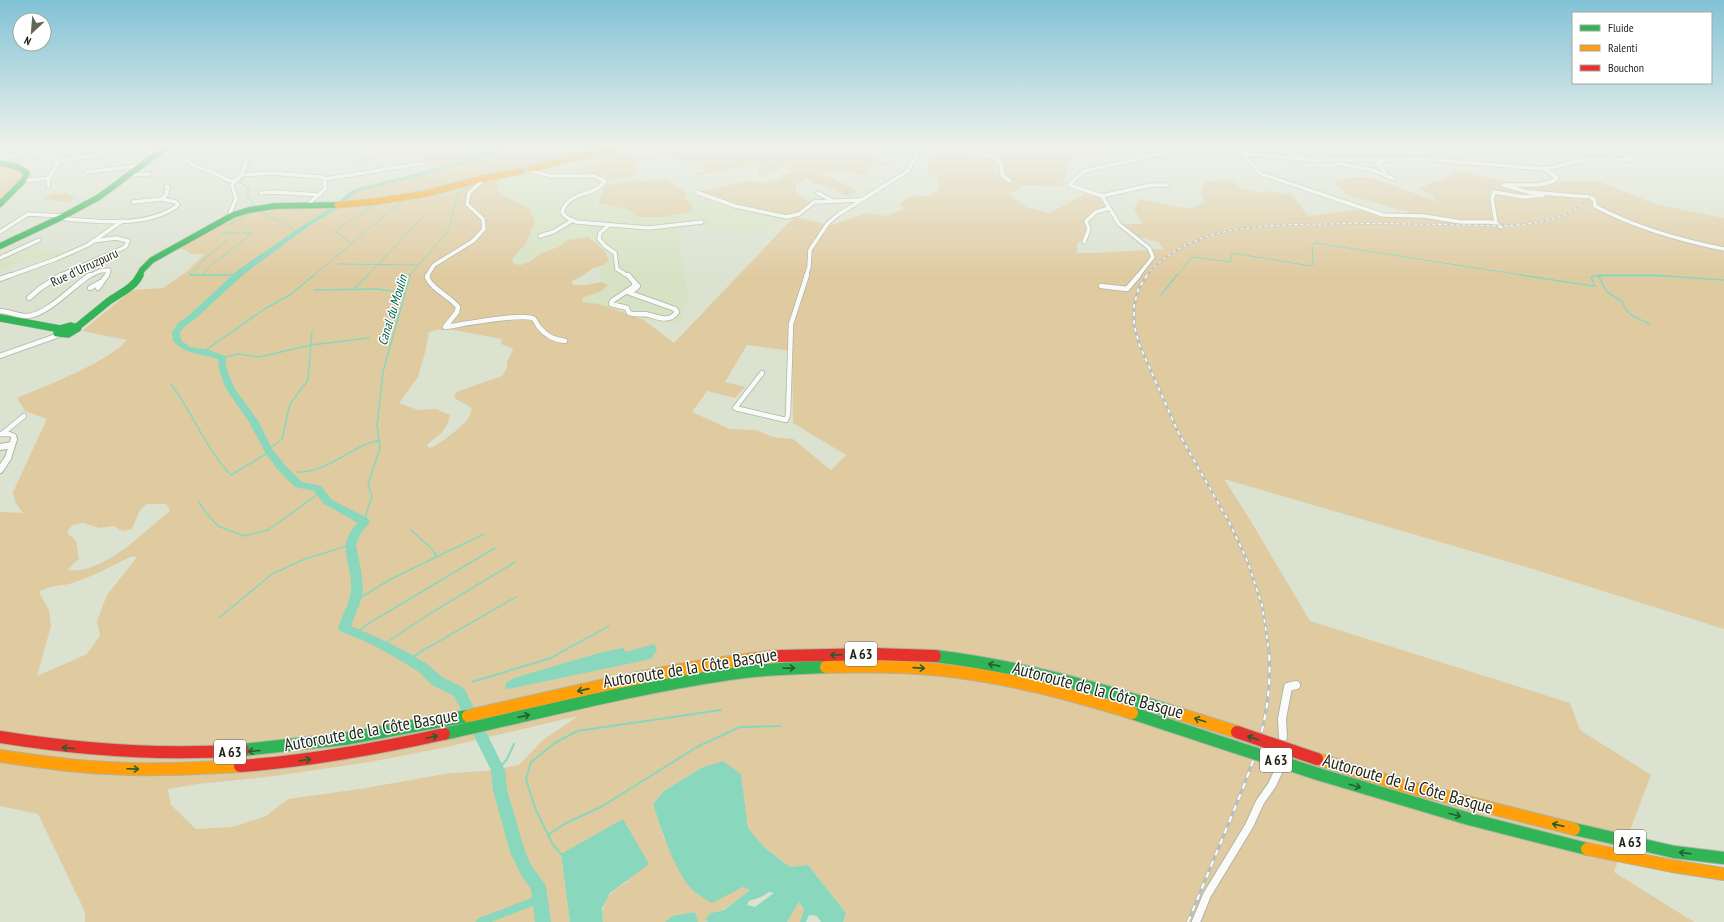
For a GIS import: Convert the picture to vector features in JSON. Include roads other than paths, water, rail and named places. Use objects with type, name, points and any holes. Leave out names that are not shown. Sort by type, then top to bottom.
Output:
[{"type":"main road","points":[[0,204],[13,191]]},
{"type":"main road","points":[[0,246],[60,217],[108,191]]},
{"type":"main road","points":[[3,315],[60,332],[71,326],[79,325],[107,302],[132,286],[137,281],[142,270],[152,260],[233,215],[257,208],[337,205],[409,197],[433,191]]},
{"type":"main road","name":"Autoroute de la Côte Basque","points":[[0,737],[62,747],[121,753],[218,753],[276,749],[392,732],[649,675],[720,663],[770,657],[877,654],[929,656],[982,663],[1036,673],[1116,694],[1404,786],[1537,820],[1674,852],[1724,858]]},
{"type":"main road","name":"Autoroute de la Côte Basque","points":[[0,756],[94,768],[198,770],[261,765],[328,757],[464,730],[644,690],[734,674],[776,669],[877,665],[980,675],[1035,686],[1132,712],[1235,747],[1417,804],[1542,839],[1682,869],[1724,874]]},
{"type":"street","points":[[162,199],[166,195],[167,191]]},
{"type":"street","points":[[233,215],[230,213],[237,200],[235,191]]},
{"type":"street","points":[[306,206],[323,191]]},
{"type":"street","points":[[471,191],[469,193],[467,204],[483,219],[484,229],[473,241],[434,265],[427,277],[429,282],[453,300],[458,307],[457,312],[445,327],[515,317],[528,317],[534,319],[554,340],[565,341]]},
{"type":"street","points":[[589,191],[565,203],[562,209],[562,214],[573,220],[609,225],[649,228],[702,222]]},
{"type":"street","points":[[762,373],[735,408],[786,420],[788,415],[790,330],[809,267],[810,250],[832,219],[875,191]]},
{"type":"street","points":[[1086,191],[1102,196],[1124,191]]},
{"type":"street","points":[[1314,191],[1387,216],[1418,215],[1461,222],[1496,223],[1501,227]]},
{"type":"street","points":[[1531,191],[1554,194]]},
{"type":"street","points":[[261,194],[273,192],[320,195]]},
{"type":"street","points":[[696,192],[734,206],[786,217],[799,214],[814,202],[860,200]]},
{"type":"street","points":[[1496,223],[1496,214],[1492,197],[1494,192],[1524,197],[1554,194],[1575,194],[1594,200],[1595,206],[1633,225],[1684,240],[1724,249]]},
{"type":"street","points":[[818,193],[824,198],[833,200]]},
{"type":"street","points":[[1100,286],[1127,289],[1153,256],[1149,248],[1131,236],[1119,224],[1102,196]]},
{"type":"street","points":[[24,211],[28,214],[92,221],[122,221],[159,216],[172,211],[178,205],[176,202],[162,199],[133,202]]},
{"type":"street","points":[[1084,242],[1089,229],[1086,221],[1096,212],[1109,208]]},
{"type":"street","points":[[0,232],[28,214]]},
{"type":"street","points":[[540,236],[553,232],[573,220]]},
{"type":"street","name":"Rue d'Urruzpuru","points":[[0,279],[64,256],[93,241],[122,221]]},
{"type":"street","points":[[609,225],[600,233],[599,239],[615,253],[617,269],[628,275],[630,279],[638,286],[630,293],[611,304]]},
{"type":"street","name":"Rue d'Urruzpuru","points":[[29,298],[53,279],[123,248],[128,242],[126,240],[116,238],[93,241]]},
{"type":"street","points":[[0,258],[39,240]]},
{"type":"street","points":[[0,312],[3,315],[33,315],[66,293],[92,273],[100,270],[109,270],[105,280],[98,288]]},
{"type":"street","points":[[90,288],[105,280]]},
{"type":"street","points":[[611,304],[612,301],[633,287],[635,283]]},
{"type":"street","points":[[611,304],[627,308],[629,313],[633,315],[646,314],[663,319],[673,317],[677,312],[675,309],[630,293]]},
{"type":"street","points":[[0,356],[60,332]]},
{"type":"street","points":[[1,434],[24,416]]},
{"type":"street","points":[[0,470],[8,458],[14,436],[9,434],[1,434]]},
{"type":"street","points":[[0,447],[12,445]]},
{"type":"street","points":[[1283,737],[1282,719],[1288,687],[1296,685]]},
{"type":"street","points":[[1196,922],[1207,895],[1228,862],[1278,772]]},
{"type":"waterway","points":[[248,191],[248,197],[256,207]]},
{"type":"waterway","points":[[355,191],[330,211],[307,225],[241,272],[191,318],[182,324],[176,332],[177,341],[187,349],[206,352],[222,358],[223,370],[231,389],[254,422],[268,450],[281,467],[299,485],[317,488],[328,502],[365,522],[356,531],[350,545],[356,570],[357,590],[354,603],[344,628],[377,642],[407,658],[423,668],[437,681],[459,692],[498,770],[500,790],[518,852],[526,870],[538,886],[543,922]]},
{"type":"waterway","name":"Canal du Moulin","points":[[409,276],[449,230],[457,194],[461,191]]},
{"type":"waterway","points":[[313,276],[401,202]]},
{"type":"waterway","points":[[351,243],[335,231],[373,206]]},
{"type":"waterway","points":[[260,211],[291,227],[296,233]]},
{"type":"waterway","points":[[224,226],[235,222],[252,212]]},
{"type":"waterway","points":[[378,264],[423,217]]},
{"type":"waterway","points":[[203,274],[209,267],[252,233],[221,233]]},
{"type":"waterway","points":[[229,239],[209,255],[190,275],[237,275]]},
{"type":"waterway","points":[[1177,276],[1192,257],[1231,262],[1231,254],[1233,253],[1311,266],[1313,265],[1312,245],[1315,243],[1528,276]]},
{"type":"waterway","points":[[338,264],[378,264]]},
{"type":"waterway","points":[[367,276],[378,264]]},
{"type":"waterway","points":[[378,264],[418,265]]},
{"type":"waterway","points":[[203,352],[266,308],[290,295],[314,275]]},
{"type":"waterway","name":"Canal du Moulin","points":[[379,440],[377,425],[383,372],[410,275]]},
{"type":"waterway","points":[[1161,295],[1177,275]]},
{"type":"waterway","points":[[1521,275],[1593,286],[1595,286],[1591,277],[1598,276]]},
{"type":"waterway","points":[[1598,276],[1651,275],[1724,280]]},
{"type":"waterway","points":[[354,289],[367,276]]},
{"type":"waterway","points":[[1599,276],[1664,276]]},
{"type":"waterway","points":[[1599,276],[1607,292],[1623,302],[1624,306],[1630,313],[1650,324]]},
{"type":"waterway","points":[[314,290],[354,289]]},
{"type":"waterway","points":[[354,289],[378,289],[404,293]]},
{"type":"waterway","points":[[311,345],[312,332]]},
{"type":"waterway","points":[[311,345],[369,338]]},
{"type":"waterway","points":[[222,358],[238,354],[259,357],[311,345]]},
{"type":"waterway","points":[[268,450],[282,439],[290,404],[308,380],[311,345]]},
{"type":"waterway","points":[[171,384],[206,442],[231,475],[269,452]]},
{"type":"waterway","points":[[297,472],[306,472],[323,467],[364,445],[379,440]]},
{"type":"waterway","name":"Canal du Moulin","points":[[365,522],[365,517],[372,497],[368,484],[380,448],[379,440]]},
{"type":"waterway","points":[[199,502],[206,513],[218,526],[244,536],[268,530],[321,492]]},
{"type":"waterway","points":[[410,529],[432,549],[437,557]]},
{"type":"waterway","points":[[437,557],[484,534]]},
{"type":"waterway","points":[[219,618],[272,574],[305,559],[350,545]]},
{"type":"waterway","points":[[356,633],[366,625],[495,548]]},
{"type":"waterway","points":[[355,601],[391,579],[437,557]]},
{"type":"waterway","points":[[383,645],[431,613],[515,562]]},
{"type":"waterway","points":[[422,651],[516,597]]},
{"type":"waterway","points":[[563,651],[609,626]]},
{"type":"waterway","points":[[409,660],[423,650]]},
{"type":"waterway","points":[[472,682],[551,658],[565,650]]},
{"type":"waterway","points":[[548,835],[535,808],[526,779],[531,762],[555,743],[577,731],[721,710]]},
{"type":"waterway","points":[[548,835],[566,823],[601,807],[697,747],[740,727],[781,726]]},
{"type":"waterway","points":[[498,770],[507,759],[514,744]]},
{"type":"waterway","points":[[548,835],[552,843],[561,854]]},
{"type":"waterway","points":[[480,922],[540,899]]},
{"type":"railway","points":[[1147,275],[1164,259],[1184,246],[1206,237],[1230,231],[1254,227],[1303,224],[1493,226],[1528,224],[1546,221],[1562,216],[1589,198]]},
{"type":"railway","points":[[1147,275],[1138,290],[1134,306],[1134,325],[1139,344],[1179,434],[1229,522],[1247,560],[1262,605],[1269,651]]},
{"type":"railway","points":[[1188,922],[1247,778],[1260,738],[1268,697],[1269,651]]}]
